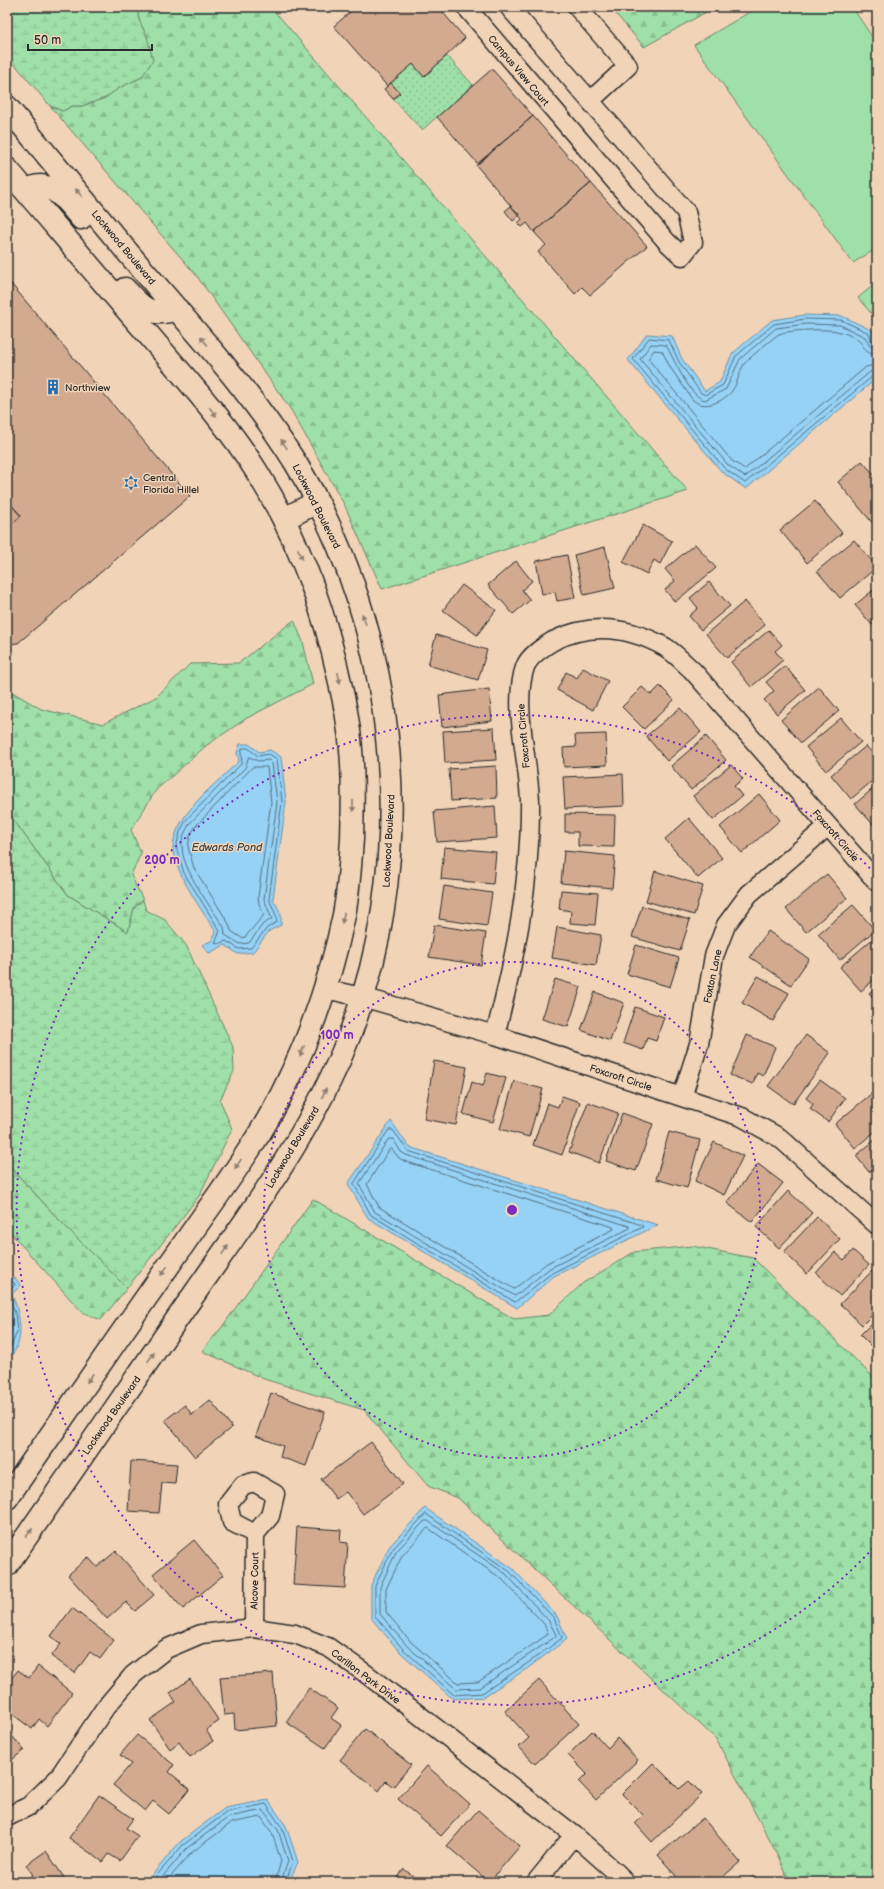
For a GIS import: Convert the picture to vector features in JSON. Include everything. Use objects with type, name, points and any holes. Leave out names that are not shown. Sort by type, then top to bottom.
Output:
[{"type":"main road","name":"Lockwood Boulevard","points":[[7,107],[227,368],[268,420],[297,465],[317,502],[341,554],[368,632],[385,713],[392,813],[383,908],[374,954],[362,997],[343,1052],[318,1106],[300,1138],[257,1205],[7,1565]]},
{"type":"main road","points":[[7,169],[194,387],[234,438],[258,473],[284,519],[323,612],[330,635],[348,723],[352,773],[350,868],[344,912],[325,989],[307,1040],[286,1086],[262,1128],[7,1498]]},
{"type":"main road","points":[[25,190],[37,186],[46,186],[62,197],[117,260],[146,273]]},
{"type":"main road","points":[[54,224],[76,232],[140,306],[152,311],[166,312],[177,309]]},
{"type":"main road","points":[[284,519],[317,502]]},
{"type":"street","name":"Campus View Court","points":[[466,7],[572,133],[667,242],[682,256],[693,242],[686,212],[590,101]]},
{"type":"street","points":[[509,7],[590,101],[628,66],[577,7]]},
{"type":"street","name":"Foxcroft Circle","points":[[495,1035],[518,937],[526,863],[530,802],[520,696],[525,666],[541,648],[565,635],[602,628],[636,633],[666,648],[693,671],[877,882]]},
{"type":"street","name":"Foxton Lane","points":[[682,1097],[699,1044],[714,956],[726,925],[748,894],[828,826]]},
{"type":"street","name":"Foxcroft Circle","points":[[325,989],[362,997],[495,1035],[742,1117],[780,1138],[877,1225]]},
{"type":"street","name":"Alcove Court","points":[[254,1628],[255,1534]]},
{"type":"street","name":"Carillon Park Drive","points":[[7,1817],[29,1806],[58,1778],[105,1708],[138,1670],[166,1649],[201,1634],[254,1628],[295,1634],[328,1647],[365,1673],[574,1835],[618,1874],[624,1882]]},
{"type":"street","points":[[536,1882],[574,1835]]},
{"type":"green space","points":[[7,7],[137,7],[139,20],[147,37],[153,60],[142,77],[119,88],[105,98],[82,106],[72,106],[63,111],[50,106],[7,55]]},
{"type":"green space","points":[[137,7],[271,7],[688,491],[382,589],[345,506],[291,410],[196,275],[50,106],[63,111],[72,106],[82,106],[105,98],[119,88],[142,77],[147,37],[139,20]]},
{"type":"green space","points":[[610,7],[715,7],[644,47]]},
{"type":"green space","points":[[758,7],[852,7],[877,44],[877,248],[853,263],[694,45]]},
{"type":"green space","points":[[447,56],[473,85],[422,130],[393,99],[400,93],[391,83],[413,64],[424,77]]},
{"type":"green space","points":[[877,282],[877,320],[858,298]]},
{"type":"green space","points":[[294,620],[303,642],[313,684],[247,718],[207,745],[156,790],[131,830],[141,853],[131,875],[143,900],[134,908],[128,932],[68,895],[7,811],[7,689],[41,709],[103,724],[156,697],[190,664],[239,663]]},
{"type":"green space","points":[[7,811],[68,895],[128,932],[134,908],[143,900],[146,910],[165,920],[186,945],[233,1047],[234,1071],[220,1100],[232,1129],[199,1196],[127,1288],[62,1223],[7,1163]]},
{"type":"green space","points":[[7,1163],[62,1223],[127,1288],[101,1320],[82,1312],[7,1229]]},
{"type":"green space","points":[[313,1199],[514,1319],[549,1315],[583,1283],[634,1252],[692,1246],[753,1258],[877,1381],[877,1882],[789,1882],[778,1856],[716,1739],[458,1498],[428,1486],[364,1410],[264,1379],[202,1351],[222,1327]]},
{"type":"water","points":[[805,315],[842,316],[873,331],[877,347],[877,378],[746,489],[722,472],[628,360],[647,334],[672,336],[682,359],[705,391],[720,382],[732,354],[772,320]]},
{"type":"water","name":"Edwards Pond","points":[[240,744],[249,744],[259,752],[270,750],[281,757],[286,802],[273,899],[281,914],[281,925],[269,931],[253,952],[238,954],[225,945],[209,953],[202,945],[211,941],[216,932],[189,890],[177,866],[173,846],[181,822],[189,810],[239,761],[237,753]]},
{"type":"water","points":[[391,1121],[409,1147],[658,1225],[554,1276],[517,1308],[368,1218],[348,1184]]},
{"type":"water","points":[[15,1278],[21,1285],[12,1294],[18,1312],[20,1329],[17,1346],[7,1362],[7,1279]]},
{"type":"water","points":[[425,1508],[512,1568],[557,1616],[567,1639],[528,1668],[483,1697],[453,1699],[400,1652],[371,1618],[371,1585],[389,1547]]},
{"type":"water","points":[[268,1800],[286,1826],[298,1862],[289,1882],[146,1882],[180,1842],[225,1808]]},
{"type":"building","points":[[356,7],[438,7],[465,38],[424,77],[413,64],[387,86],[334,26]]},
{"type":"building","points":[[492,69],[533,116],[478,164],[437,117]]},
{"type":"building","points":[[391,83],[400,93],[393,99],[384,89]]},
{"type":"building","points":[[533,116],[591,183],[534,232],[527,223],[522,227],[518,223],[522,219],[476,165]]},
{"type":"building","points":[[591,183],[647,246],[590,295],[582,287],[575,294],[538,252],[546,245],[534,232]]},
{"type":"building","points":[[511,206],[520,215],[513,221],[505,211]]},
{"type":"building","name":"Northview","points":[[7,279],[190,496],[18,643],[7,644],[7,528],[21,516],[7,500]]},
{"type":"building","points":[[862,461],[877,478],[877,524],[875,526],[838,482]]},
{"type":"building","points":[[7,500],[21,516],[7,528]]},
{"type":"building","points":[[815,501],[842,533],[807,563],[780,530]]},
{"type":"building","points":[[643,525],[672,541],[660,564],[654,560],[647,574],[623,562]]},
{"type":"building","points":[[854,540],[877,567],[840,598],[817,571]]},
{"type":"building","points":[[695,544],[716,568],[675,602],[665,590],[675,581],[665,569]]},
{"type":"building","points":[[605,547],[615,588],[584,595],[574,555]]},
{"type":"building","points":[[567,555],[575,598],[557,601],[555,592],[542,594],[536,561]]},
{"type":"building","points":[[516,561],[532,581],[522,590],[530,600],[513,614],[488,585]]},
{"type":"building","points":[[709,582],[730,606],[701,630],[689,616],[698,608],[690,598]]},
{"type":"building","points":[[462,585],[496,610],[477,635],[443,610]]},
{"type":"building","points":[[877,587],[877,621],[872,625],[855,605]]},
{"type":"building","points":[[745,601],[765,625],[727,658],[706,634]]},
{"type":"building","points":[[769,630],[782,645],[775,651],[783,660],[751,687],[731,662]]},
{"type":"building","points":[[436,635],[487,650],[478,680],[428,665]]},
{"type":"building","points":[[785,666],[805,690],[777,714],[764,700],[774,691],[766,682]]},
{"type":"building","points":[[583,668],[608,681],[593,710],[557,690],[566,672],[577,678]]},
{"type":"building","points":[[660,686],[674,700],[644,729],[622,707],[642,687],[651,695]]},
{"type":"building","points":[[819,687],[839,711],[801,743],[781,720]]},
{"type":"building","points":[[489,689],[492,721],[442,727],[439,695]]},
{"type":"building","points":[[680,708],[701,732],[667,761],[646,736]]},
{"type":"building","points":[[841,718],[861,742],[826,771],[806,747]]},
{"type":"building","points":[[494,728],[496,760],[445,763],[443,731]]},
{"type":"building","points":[[606,734],[607,765],[564,767],[563,748],[576,747],[575,735]]},
{"type":"building","points":[[706,736],[726,760],[691,790],[671,766]]},
{"type":"building","points":[[866,746],[877,758],[877,777],[851,799],[831,775]]},
{"type":"building","points":[[731,765],[743,779],[734,786],[742,796],[713,820],[693,796]]},
{"type":"building","points":[[496,766],[497,798],[451,801],[449,769]]},
{"type":"building","points":[[623,774],[624,806],[565,809],[563,777]]},
{"type":"building","points":[[877,785],[877,827],[876,828],[855,804]]},
{"type":"building","points":[[759,794],[780,820],[742,853],[720,827]]},
{"type":"building","points":[[495,806],[497,838],[437,842],[434,811]]},
{"type":"building","points":[[565,814],[615,815],[614,847],[578,846],[578,832],[565,832]]},
{"type":"building","points":[[689,818],[722,858],[698,878],[665,839]]},
{"type":"building","points":[[444,847],[496,852],[493,884],[441,879]]},
{"type":"building","points":[[564,851],[615,856],[612,888],[561,883]]},
{"type":"building","points":[[655,871],[703,886],[694,915],[646,901]]},
{"type":"building","points":[[827,874],[847,898],[806,932],[786,909]]},
{"type":"building","points":[[444,886],[492,893],[487,926],[439,919]]},
{"type":"building","points":[[561,890],[598,893],[595,925],[570,923],[571,911],[559,909]]},
{"type":"building","points":[[853,905],[875,930],[840,960],[818,934]]},
{"type":"building","points":[[642,906],[690,920],[680,951],[632,937]]},
{"type":"building","points":[[434,925],[486,933],[481,965],[429,957]]},
{"type":"building","points":[[557,927],[601,935],[596,965],[552,958]]},
{"type":"building","points":[[768,931],[809,959],[791,985],[750,957]]},
{"type":"building","points":[[877,935],[877,977],[861,991],[840,967]]},
{"type":"building","points":[[636,945],[679,958],[670,987],[627,974]]},
{"type":"building","points":[[758,976],[789,993],[773,1021],[742,1003]]},
{"type":"building","points":[[555,979],[581,987],[568,1027],[542,1019]]},
{"type":"building","points":[[877,986],[877,1002],[869,993]]},
{"type":"building","points":[[595,992],[624,1003],[610,1041],[581,1030]]},
{"type":"building","points":[[635,1007],[664,1017],[656,1041],[647,1038],[643,1050],[623,1043]]},
{"type":"building","points":[[747,1035],[775,1047],[763,1076],[757,1073],[753,1084],[730,1075]]},
{"type":"building","points":[[806,1035],[830,1053],[793,1104],[768,1086]]},
{"type":"building","points":[[434,1061],[467,1067],[456,1125],[424,1119]]},
{"type":"building","points":[[487,1073],[506,1078],[493,1122],[463,1114],[472,1082],[483,1086]]},
{"type":"building","points":[[820,1080],[845,1098],[828,1122],[810,1109],[813,1104],[806,1098]]},
{"type":"building","points":[[514,1081],[543,1089],[529,1137],[500,1129]]},
{"type":"building","points":[[877,1089],[877,1130],[855,1148],[835,1124]]},
{"type":"building","points":[[562,1096],[580,1102],[562,1155],[533,1145],[547,1103],[558,1107]]},
{"type":"building","points":[[588,1102],[618,1113],[599,1163],[569,1152]]},
{"type":"building","points":[[622,1113],[653,1124],[636,1171],[606,1161]]},
{"type":"building","points":[[669,1132],[700,1140],[687,1188],[656,1179]]},
{"type":"building","points":[[877,1138],[877,1166],[869,1172],[856,1156]]},
{"type":"building","points":[[714,1142],[743,1156],[724,1195],[695,1181]]},
{"type":"building","points":[[758,1164],[783,1183],[752,1222],[727,1203]]},
{"type":"building","points":[[788,1191],[812,1213],[779,1248],[756,1227]]},
{"type":"building","points":[[817,1217],[840,1239],[807,1274],[784,1252]]},
{"type":"building","points":[[853,1250],[869,1265],[840,1296],[816,1273],[835,1252],[844,1260]]},
{"type":"building","points":[[874,1269],[877,1272],[877,1310],[862,1325],[840,1304]]},
{"type":"building","points":[[877,1318],[877,1352],[860,1335]]},
{"type":"building","points":[[271,1393],[325,1412],[306,1466],[280,1457],[283,1446],[256,1436]]},
{"type":"building","points":[[210,1400],[232,1427],[195,1457],[165,1420],[185,1405],[192,1415]]},
{"type":"building","points":[[371,1442],[403,1484],[363,1514],[346,1492],[336,1499],[321,1479]]},
{"type":"building","points":[[131,1461],[177,1464],[175,1484],[162,1483],[159,1513],[128,1511]]},
{"type":"building","points":[[297,1527],[341,1530],[340,1542],[348,1543],[345,1588],[293,1585]]},
{"type":"building","points":[[194,1540],[223,1575],[183,1609],[153,1574]]},
{"type":"building","points":[[116,1551],[154,1595],[135,1611],[126,1602],[107,1619],[68,1575],[88,1557],[97,1567]]},
{"type":"building","points":[[72,1608],[114,1640],[100,1659],[90,1652],[75,1673],[51,1656],[61,1644],[51,1636]]},
{"type":"building","points":[[38,1666],[72,1693],[47,1726],[39,1719],[32,1729],[7,1710],[7,1707],[13,1699],[7,1695],[7,1684],[18,1670],[29,1678]]},
{"type":"building","points":[[273,1673],[277,1726],[235,1730],[234,1714],[224,1715],[220,1677]]},
{"type":"building","points":[[190,1679],[219,1721],[206,1730],[213,1741],[190,1757],[179,1742],[170,1749],[150,1720],[176,1702],[170,1693]]},
{"type":"building","points":[[539,1680],[579,1724],[535,1764],[519,1747],[529,1738],[505,1711]]},
{"type":"building","points":[[309,1688],[338,1708],[331,1718],[341,1725],[325,1748],[286,1722]]},
{"type":"building","points":[[365,1729],[411,1765],[393,1787],[386,1781],[379,1791],[340,1760]]},
{"type":"building","points":[[7,1730],[24,1750],[7,1764]]},
{"type":"building","points":[[592,1731],[608,1748],[617,1738],[638,1760],[596,1800],[579,1782],[587,1774],[568,1755]]},
{"type":"building","points":[[137,1735],[174,1765],[169,1772],[190,1789],[169,1814],[153,1801],[145,1811],[113,1785],[131,1764],[120,1755]]},
{"type":"building","points":[[653,1763],[679,1789],[689,1781],[702,1794],[652,1842],[635,1823],[643,1815],[622,1794]]},
{"type":"building","points":[[427,1766],[470,1804],[441,1836],[398,1799]]},
{"type":"building","points":[[99,1795],[133,1819],[126,1828],[138,1836],[120,1861],[109,1854],[103,1862],[69,1838]]},
{"type":"building","points":[[478,1810],[520,1846],[489,1882],[447,1846]]},
{"type":"building","points":[[703,1818],[740,1862],[717,1882],[681,1882],[658,1855]]},
{"type":"building","points":[[46,1851],[67,1882],[23,1882],[33,1875],[26,1865]]},
{"type":"building","points":[[404,1869],[420,1882],[393,1882]]},
{"type":"building","points":[[755,1876],[759,1882],[745,1882]]},
{"type":"place","name":"Northview","points":[[53,387]]},
{"type":"place","name":"Central Florida Hillel","points":[[131,483]]}]
